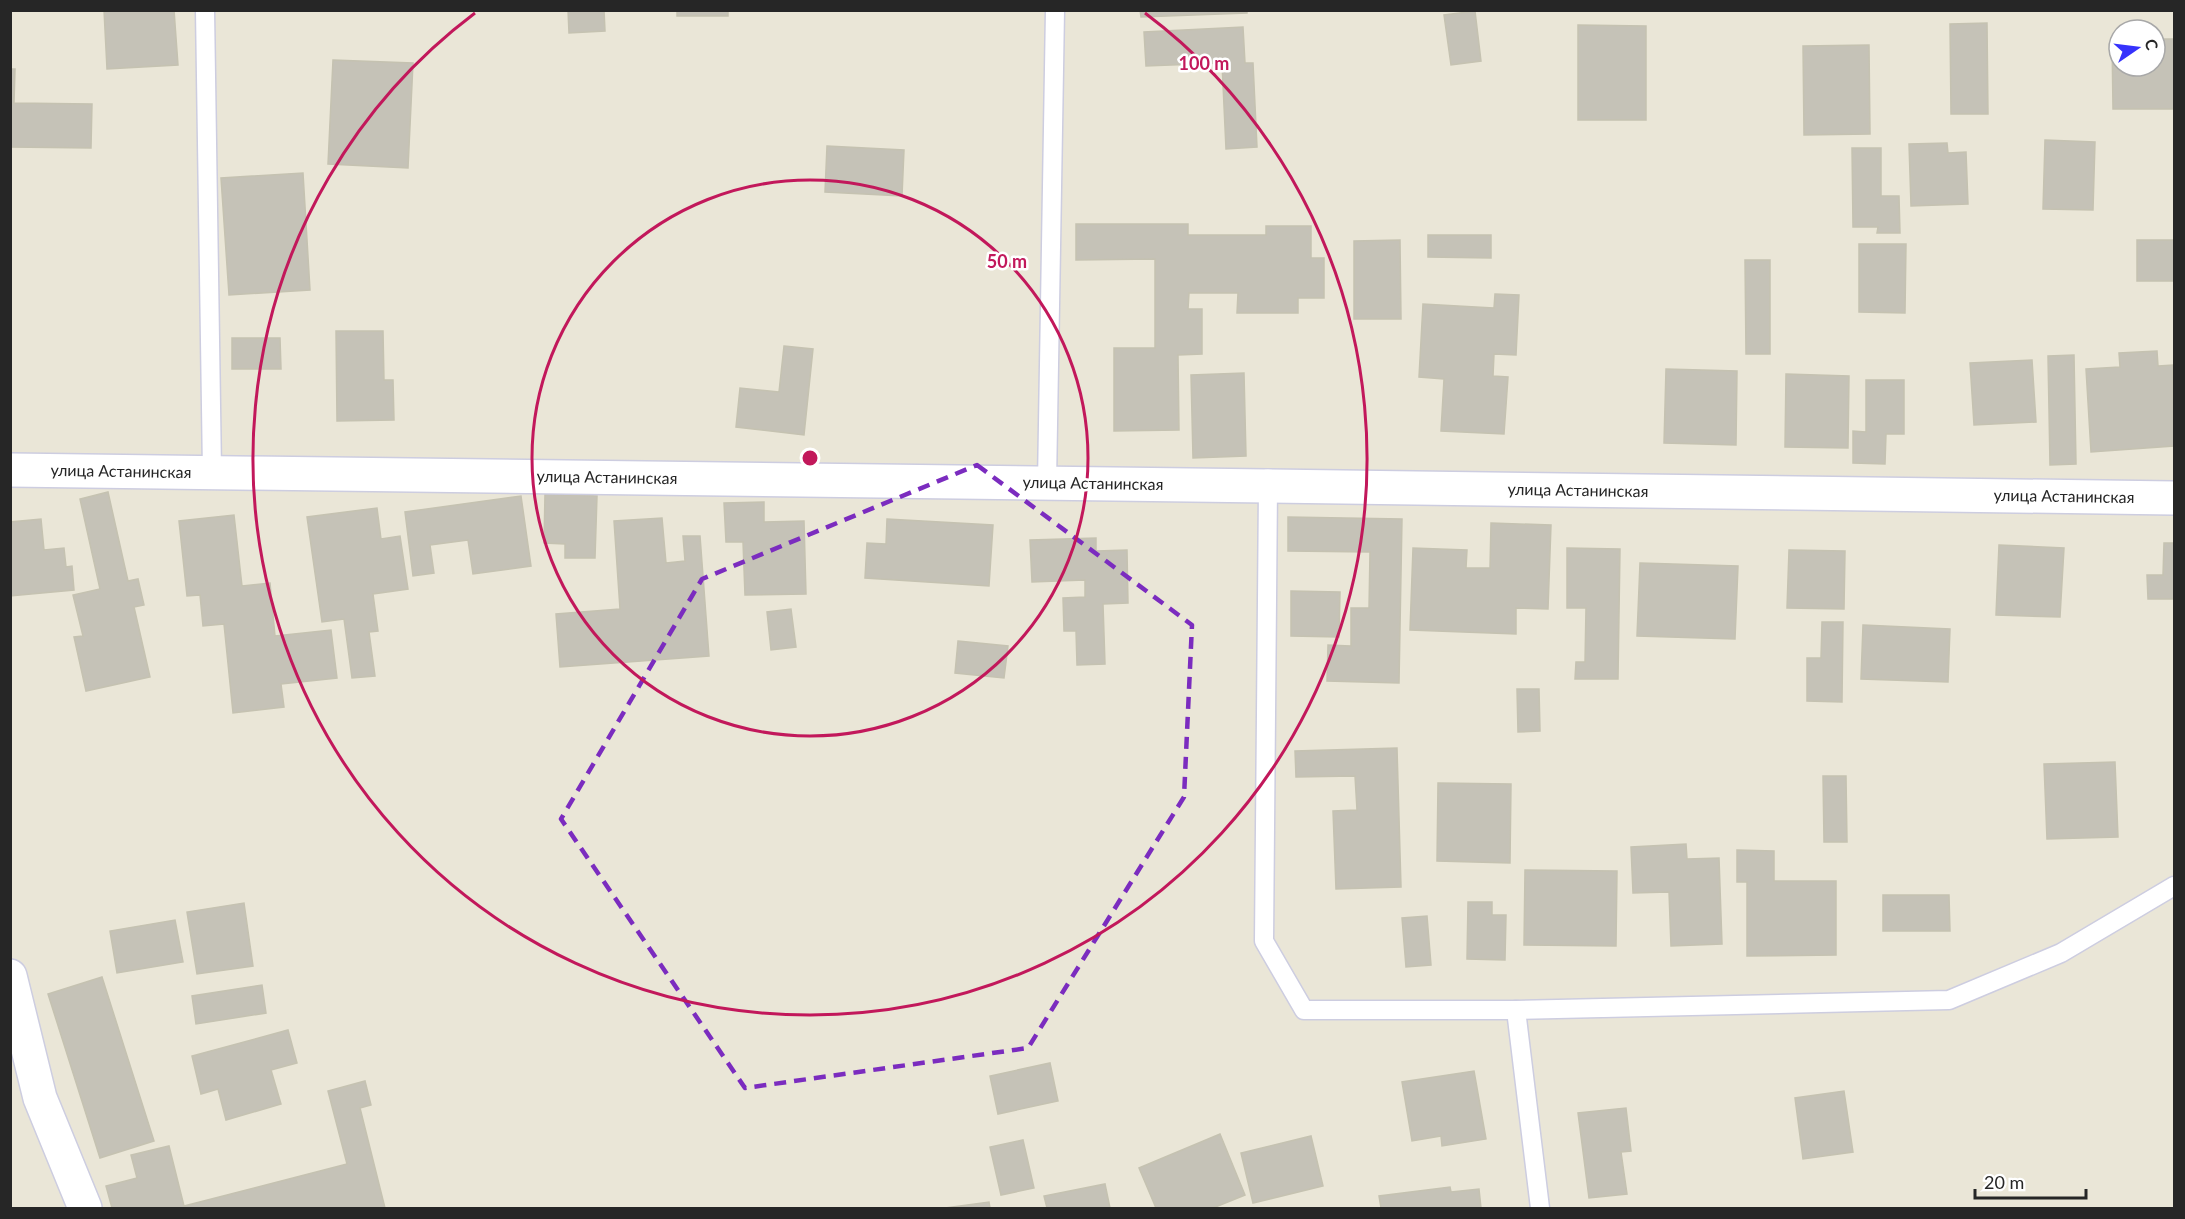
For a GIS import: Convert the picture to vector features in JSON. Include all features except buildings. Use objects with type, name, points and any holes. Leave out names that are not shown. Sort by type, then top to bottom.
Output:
[{"type":"street","name":"улица Астанинская","points":[[10,470],[2175,498]]},
{"type":"street","points":[[13,995],[40,1098],[85,1209]]},
{"type":"lane","points":[[205,10],[212,472]]},
{"type":"lane","points":[[1047,483],[1055,10]]},
{"type":"lane","points":[[1268,486],[1264,941],[1304,1010],[1516,1010],[1949,1000],[2061,953],[2175,886]]},
{"type":"lane","points":[[1516,1010],[1540,1209]]},
{"type":"highlighted area","points":[[977,465],[1192,625],[1184,797],[1028,1048],[745,1088],[561,819],[702,579]]}]
